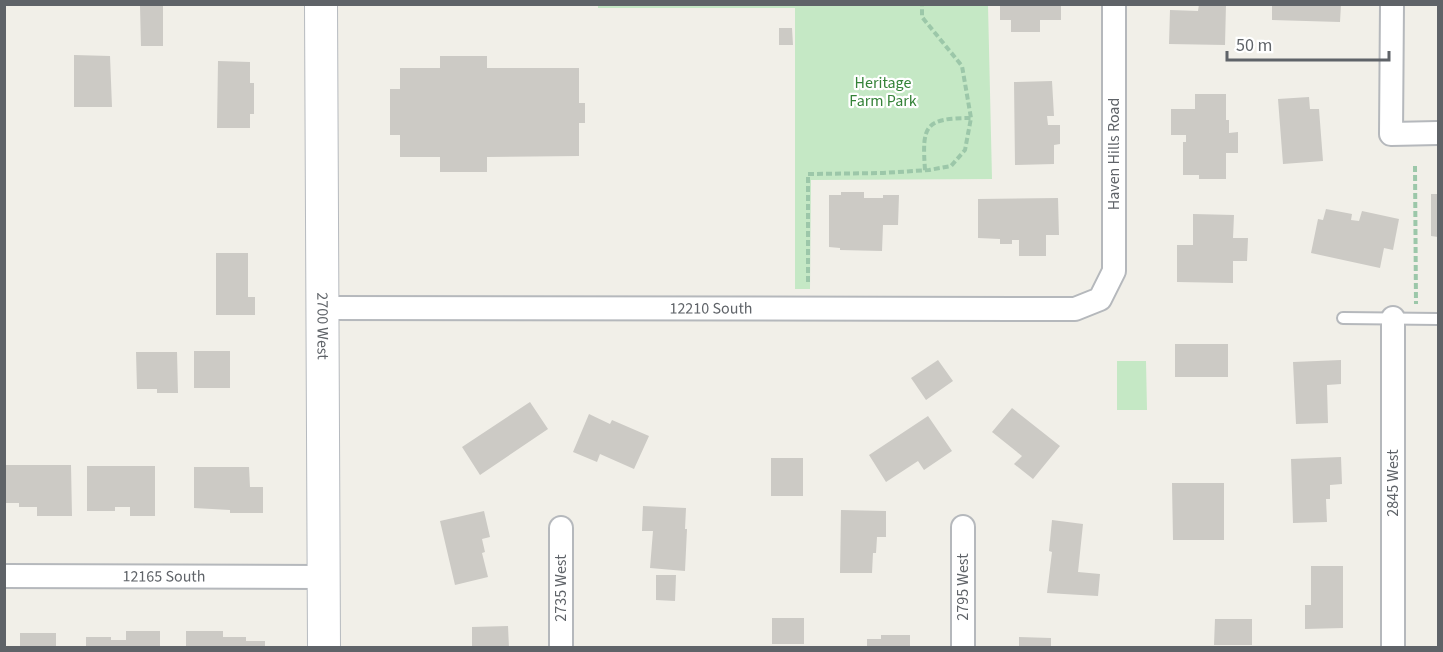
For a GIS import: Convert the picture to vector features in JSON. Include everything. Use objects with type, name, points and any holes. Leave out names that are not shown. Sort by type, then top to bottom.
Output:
[{"type":"main road","name":"2700 West","points":[[321,4],[324,648]]},
{"type":"street","name":"Haven Hills Road","points":[[1100,299],[1114,271],[1114,4]]},
{"type":"street","points":[[1392,4],[1391,134],[1438,133]]},
{"type":"street","name":"12210 South","points":[[322,308],[1075,309],[1100,299]]},
{"type":"street","name":"2845 West","points":[[1393,318],[1393,648]]},
{"type":"street","name":"2795 West","points":[[963,527],[963,648]]},
{"type":"street","name":"2735 West","points":[[561,528],[561,648]]},
{"type":"street","name":"12165 South","points":[[4,576],[323,577]]},
{"type":"lane","points":[[1342,318],[1438,319]]},
{"type":"path","points":[[808,282],[808,174],[925,170],[951,166],[965,150],[971,118],[962,66],[922,17],[922,4]]},
{"type":"path","points":[[925,170],[924,135],[928,126],[939,121],[971,118]]},
{"type":"path","points":[[1415,166],[1416,310]]},
{"type":"green space","name":"Heritage Farm Park","points":[[598,5],[988,5],[992,179],[811,180],[810,289],[795,289],[795,8],[598,8]]},
{"type":"green space","points":[[1117,361],[1146,361],[1147,410],[1117,410]]},
{"type":"building","points":[[1000,4],[1061,4],[1061,20],[1040,20],[1040,32],[1011,32],[1011,20],[1000,20]]},
{"type":"building","points":[[1199,4],[1226,4],[1225,45],[1169,44],[1170,10],[1198,11]]},
{"type":"building","points":[[1272,4],[1341,4],[1340,22],[1272,20]]},
{"type":"building","points":[[140,6],[163,6],[163,46],[141,46]]},
{"type":"building","points":[[779,28],[792,28],[793,45],[779,45]]},
{"type":"building","points":[[74,55],[110,56],[112,107],[74,107]]},
{"type":"building","points":[[440,56],[487,56],[487,68],[579,68],[579,103],[585,103],[585,123],[579,123],[579,156],[487,157],[487,172],[440,172],[440,157],[400,157],[400,135],[390,135],[390,89],[400,89],[400,68],[440,68]]},
{"type":"building","points":[[218,61],[250,62],[250,83],[254,83],[254,114],[250,114],[250,128],[217,128]]},
{"type":"building","points":[[1052,81],[1054,116],[1047,116],[1048,125],[1060,125],[1060,144],[1054,145],[1054,164],[1015,165],[1014,82]]},
{"type":"building","points":[[1195,94],[1226,94],[1226,120],[1229,120],[1229,133],[1238,132],[1238,153],[1226,153],[1226,179],[1199,179],[1199,175],[1183,175],[1183,142],[1186,142],[1186,135],[1171,135],[1171,109],[1195,109]]},
{"type":"building","points":[[1309,97],[1310,109],[1319,109],[1323,161],[1283,164],[1278,99]]},
{"type":"building","points":[[841,192],[864,192],[864,198],[899,195],[898,225],[883,225],[882,251],[840,250],[840,248],[829,247],[829,195],[841,195]]},
{"type":"building","points":[[1431,194],[1438,194],[1438,237],[1431,236]]},
{"type":"building","points":[[1058,198],[1059,235],[1046,235],[1046,256],[1019,256],[1019,240],[1012,240],[1012,244],[1000,244],[1000,239],[978,238],[978,199]]},
{"type":"building","points":[[1326,209],[1352,214],[1351,220],[1359,221],[1362,211],[1399,219],[1393,250],[1384,248],[1380,268],[1311,253],[1318,219],[1323,220]]},
{"type":"building","points":[[1193,214],[1234,215],[1233,238],[1248,238],[1247,261],[1233,261],[1233,283],[1177,282],[1177,245],[1193,245]]},
{"type":"building","points":[[216,253],[248,253],[248,297],[255,297],[255,315],[216,315]]},
{"type":"building","points":[[1175,344],[1228,344],[1228,377],[1175,377]]},
{"type":"building","points":[[194,351],[230,351],[230,388],[194,388]]},
{"type":"building","points":[[136,352],[177,352],[178,393],[157,393],[157,389],[137,389]]},
{"type":"building","points":[[938,360],[953,381],[926,400],[911,378]]},
{"type":"building","points":[[1341,360],[1341,384],[1327,385],[1328,423],[1296,424],[1293,362]]},
{"type":"building","points":[[530,402],[548,429],[480,475],[462,447]]},
{"type":"building","points":[[1012,408],[1060,446],[1033,479],[1014,464],[1022,456],[992,432]]},
{"type":"building","points":[[589,414],[610,424],[612,420],[649,436],[634,469],[600,454],[597,462],[573,452]]},
{"type":"building","points":[[928,416],[952,451],[924,470],[918,461],[886,482],[869,455]]},
{"type":"building","points":[[1341,457],[1342,484],[1330,485],[1330,499],[1326,499],[1327,522],[1293,523],[1291,459]]},
{"type":"building","points":[[771,458],[803,458],[803,496],[771,496]]},
{"type":"building","points":[[4,465],[71,465],[72,516],[37,516],[37,507],[19,507],[19,503],[4,503]]},
{"type":"building","points":[[87,466],[155,466],[155,516],[130,516],[130,507],[115,507],[115,511],[87,511]]},
{"type":"building","points":[[194,467],[249,467],[250,487],[263,487],[263,513],[230,513],[230,510],[194,508]]},
{"type":"building","points":[[1172,483],[1224,483],[1224,540],[1173,540]]},
{"type":"building","points":[[643,506],[686,508],[685,571],[650,568],[653,531],[642,531]]},
{"type":"building","points":[[841,510],[886,511],[886,537],[877,537],[872,573],[840,573]]},
{"type":"building","points":[[484,511],[490,537],[482,539],[485,552],[482,553],[488,577],[455,585],[440,521]]},
{"type":"building","points":[[1052,520],[1083,524],[1078,572],[1100,574],[1098,596],[1047,593],[1052,552],[1049,551]]},
{"type":"building","points":[[1311,566],[1343,566],[1343,628],[1305,629],[1305,605],[1311,605]]},
{"type":"building","points":[[656,575],[676,575],[675,601],[656,600]]},
{"type":"building","points":[[772,618],[804,618],[804,644],[772,644]]},
{"type":"building","points":[[1215,619],[1252,619],[1252,645],[1214,645]]},
{"type":"building","points":[[508,626],[509,648],[472,648],[472,627]]},
{"type":"building","points":[[126,631],[160,631],[160,648],[86,648],[86,637],[111,637],[111,640],[126,640]]},
{"type":"building","points":[[186,631],[223,631],[223,637],[246,637],[246,641],[265,641],[265,648],[186,648]]},
{"type":"building","points":[[20,633],[56,633],[56,648],[20,648]]},
{"type":"building","points":[[881,635],[910,635],[910,648],[867,648],[867,639],[881,639]]},
{"type":"building","points":[[1019,637],[1051,638],[1051,648],[1019,648]]}]
